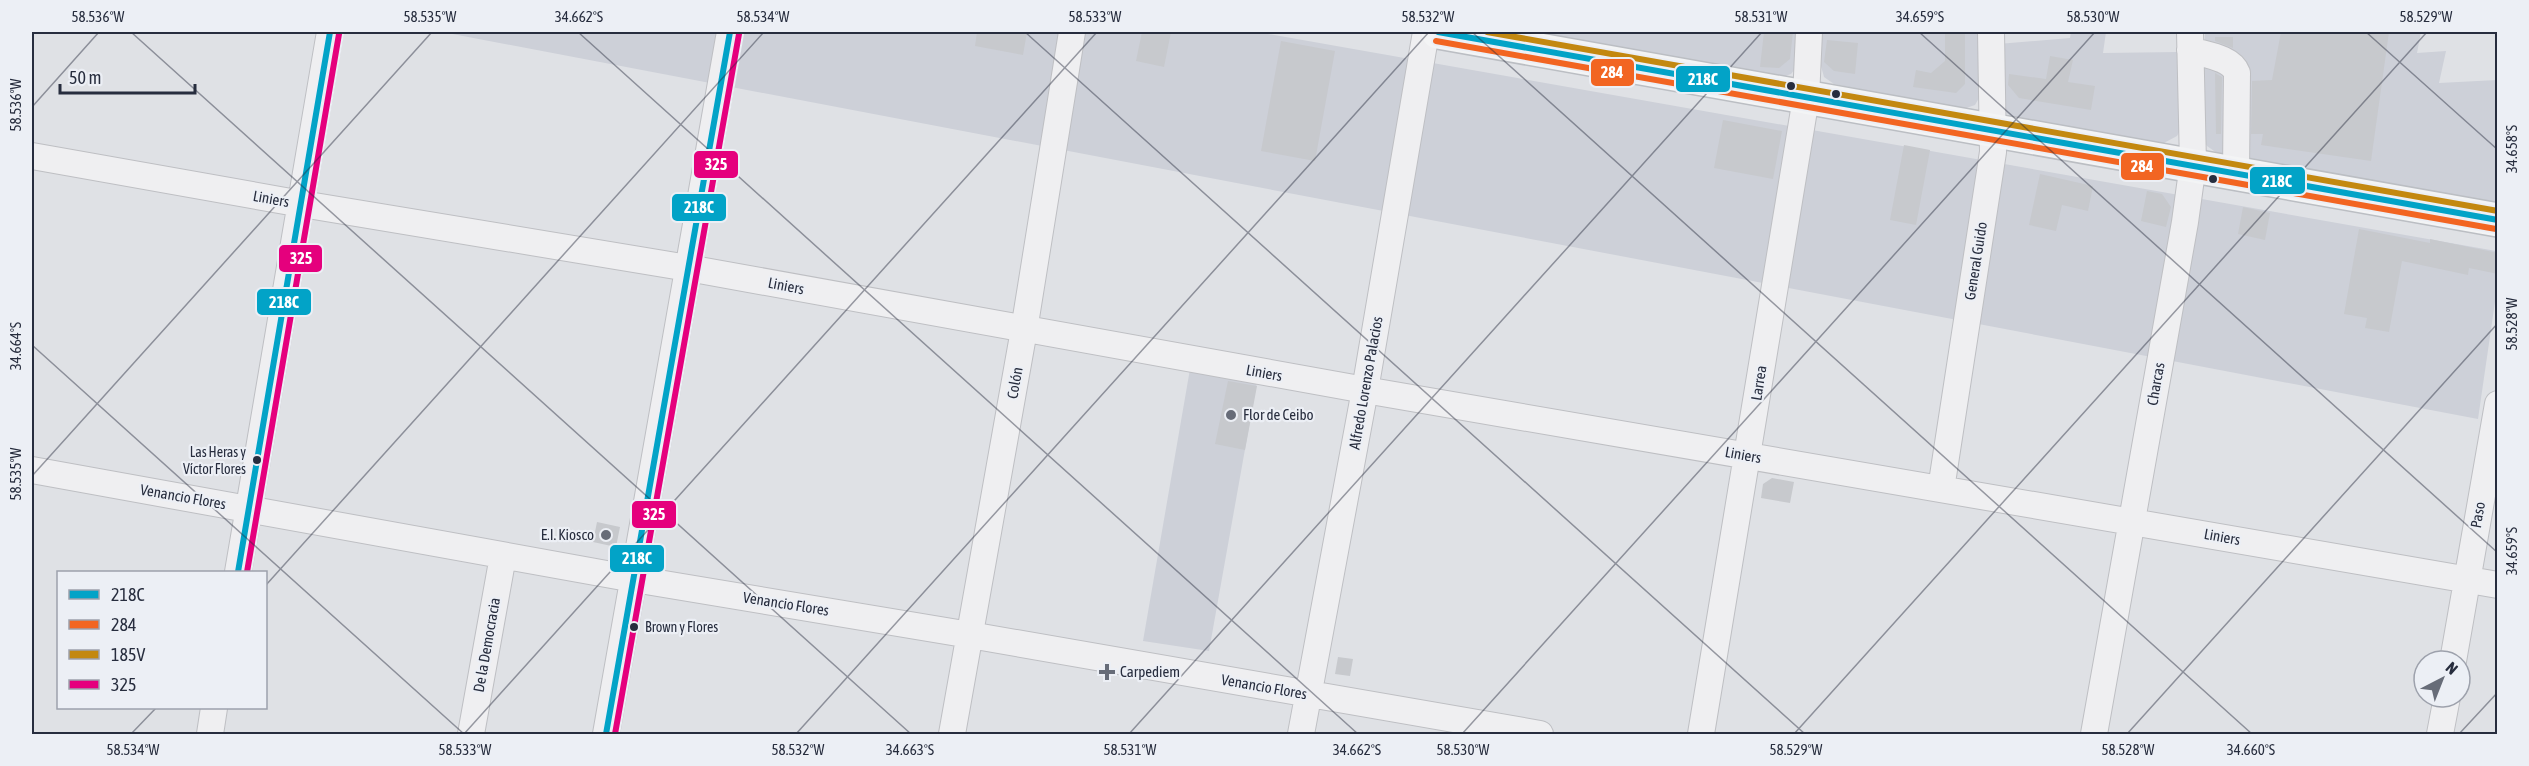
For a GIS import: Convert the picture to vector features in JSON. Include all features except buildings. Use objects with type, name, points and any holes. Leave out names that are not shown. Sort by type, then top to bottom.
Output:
[{"type":"main road","points":[[1438,32],[1992,131],[2236,171],[2498,220]]},
{"type":"street","points":[[238,571],[330,32]]},
{"type":"street","points":[[606,735],[730,32]]},
{"type":"street","name":"Colón","points":[[952,735],[1024,330],[1072,32]]},
{"type":"street","name":"Alfredo Lorenzo Palacios","points":[[1301,735],[1365,390],[1426,32]]},
{"type":"street","name":"Larrea","points":[[1701,735],[1806,98],[1809,32]]},
{"type":"street","name":"General Guido","points":[[1941,489],[1993,152],[1991,32]]},
{"type":"street","points":[[2190,41],[2234,66],[2236,73],[2236,171]]},
{"type":"street","name":"Charcas","points":[[2094,735],[2185,222],[2193,164],[2190,41]]},
{"type":"street","name":"Liniers","points":[[32,156],[302,204],[688,268],[1365,390],[2498,585]]},
{"type":"street","name":"Paso","points":[[2455,649],[2497,413]]},
{"type":"street","name":"Venancio Flores","points":[[32,470],[250,508],[502,556],[1540,735]]},
{"type":"street","name":"De la Democracia","points":[[471,735],[502,556]]},
{"type":"street","points":[[210,735],[214,709]]},
{"type":"street","points":[[2440,735],[2444,709]]},
{"type":"shaded area","points":[[442,32],[1257,32],[2496,251],[2497,288],[2478,419]]},
{"type":"shaded area","points":[[1537,32],[1798,32],[1795,69],[1791,74],[1782,77]]},
{"type":"shaded area","points":[[1822,32],[1980,32],[1979,98],[1975,105],[1963,109],[1834,84],[1824,77],[1821,66]]},
{"type":"shaded area","points":[[2071,32],[2106,32],[2103,53],[2179,52],[2181,129],[2177,136],[2162,144],[2015,118],[2004,112],[1998,44],[2070,38]]},
{"type":"shaded area","points":[[2205,32],[2421,32],[2417,53],[2446,51],[2439,83],[2497,80],[2497,202],[2217,153],[2207,146],[2201,136]]},
{"type":"shaded area","points":[[1190,369],[1257,382],[1209,651],[1143,641]]},
{"type":"transit line","name":"218C","points":[[238,571],[330,32]]},
{"type":"transit line","name":"218C","points":[[606,734],[730,32]]},
{"type":"transit line","name":"218C","points":[[1438,32],[2498,220]]},
{"type":"transit line","name":"185V","points":[[1487,32],[2498,211]]},
{"type":"transit line","name":"325","points":[[247,571],[339,34]]},
{"type":"transit line","name":"325","points":[[615,734],[739,34]]},
{"type":"transit line","name":"284","points":[[1436,41],[2496,229]]},
{"type":"place","name":"Flor de Ceibo","points":[[1231,415]]},
{"type":"place","name":"Las Heras y Víctor Flores","points":[[257,460]]},
{"type":"place","name":"E.I. Kiosco","points":[[606,535]]},
{"type":"place","name":"Brown y Flores","points":[[634,627]]},
{"type":"place","name":"Carpediem","points":[[1107,672]]}]
